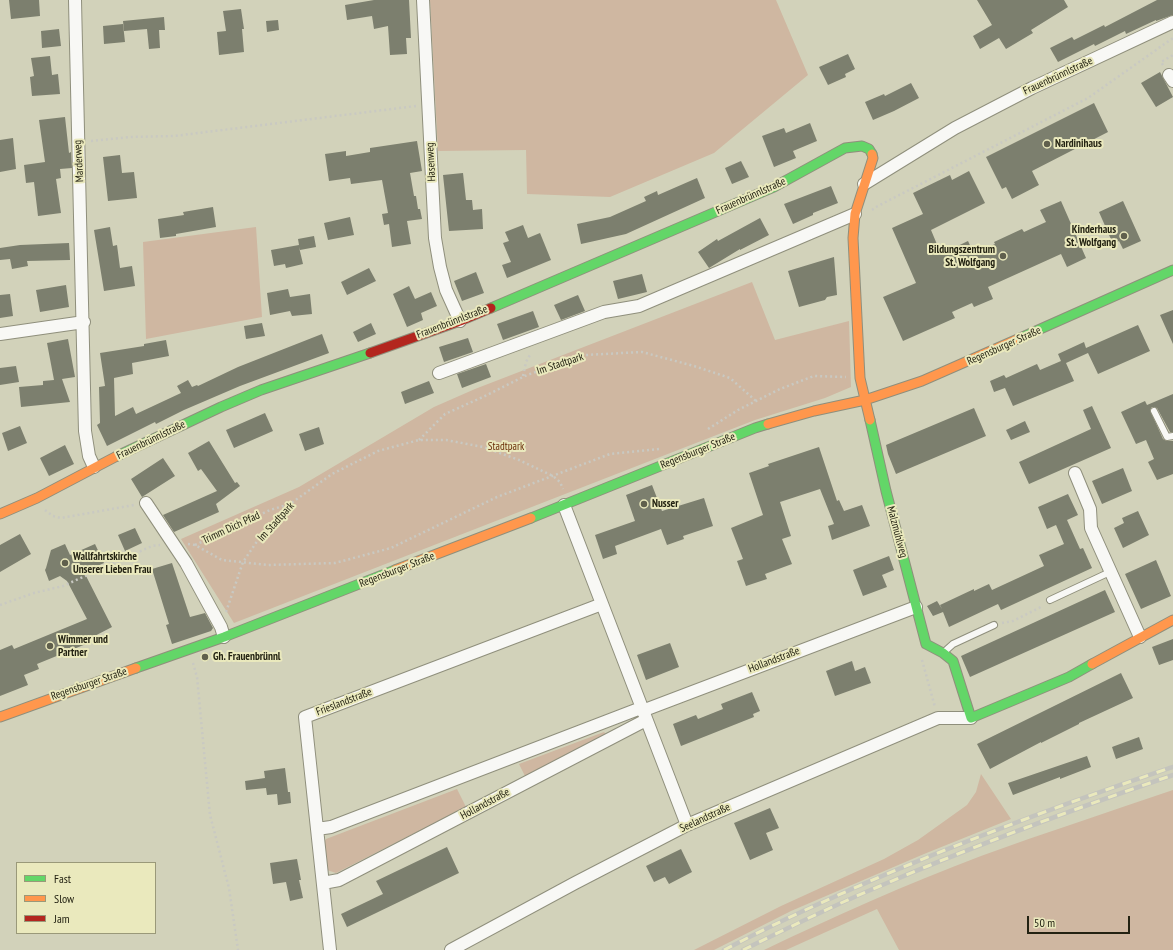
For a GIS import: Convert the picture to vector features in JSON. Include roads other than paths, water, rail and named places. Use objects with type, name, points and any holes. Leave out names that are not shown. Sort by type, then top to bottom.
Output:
[{"type":"street","name":"Marderweg","points":[[75,0],[86,431],[89,456],[94,467]]},
{"type":"street","name":"Hasenweg","points":[[423,0],[435,238],[446,290],[460,321]]},
{"type":"street","name":"Frauenbrünnlstraße","points":[[864,184],[955,128],[1018,95],[1173,22]]},
{"type":"street","name":"Frauenbrünnlstraße","points":[[0,514],[37,498],[94,467],[156,437],[261,390],[460,321],[774,187],[845,148],[855,146],[865,146],[871,151],[872,158],[864,184],[861,214],[853,238],[860,378],[865,400]]},
{"type":"street","points":[[439,373],[604,312],[639,306],[861,214]]},
{"type":"street","name":"Regensburger Straße","points":[[0,717],[77,688],[189,650],[222,632],[566,504],[755,428],[814,411],[865,400],[922,381],[1173,270]]},
{"type":"street","points":[[0,334],[84,322]]},
{"type":"street","name":"Malzmühlweg","points":[[865,400],[886,491],[926,644],[953,660],[971,718]]},
{"type":"street","points":[[1075,473],[1090,509],[1091,528],[1140,637]]},
{"type":"street","points":[[146,503],[186,563],[222,632]]},
{"type":"street","points":[[566,504],[643,713],[687,825]]},
{"type":"street","name":"Frieslandstraße","points":[[330,950],[305,718],[602,604]]},
{"type":"street","name":"Hollandstraße","points":[[317,830],[331,827],[643,713],[916,606]]},
{"type":"street","points":[[971,718],[1069,677],[1173,620]]},
{"type":"street","name":"Hollandstraße","points":[[323,883],[339,880],[643,713]]},
{"type":"street","name":"Seelandstraße","points":[[451,950],[687,825],[938,718],[971,718]]},
{"type":"lane","points":[[1154,411],[1167,437],[1173,436]]},
{"type":"lane","points":[[1050,600],[1110,572]]},
{"type":"lane","points":[[943,653],[953,644],[994,625]]},
{"type":"railway","points":[[724,950],[858,886],[946,850],[1036,815],[1173,767]]},
{"type":"railway","points":[[743,950],[846,901],[952,856],[1173,775]]},
{"type":"place","name":"Nardinihaus","points":[[1047,144]]},
{"type":"place","name":"Kinderhaus St. Wolfgang","points":[[1124,236]]},
{"type":"place","name":"Bildungszentrum St. Wolfgang","points":[[1003,256]]},
{"type":"place","name":"Nusser","points":[[644,504]]},
{"type":"place","name":"Wallfahrtskirche Unserer Lieben Frau","points":[[65,563]]},
{"type":"place","name":"Wimmer und Partner","points":[[50,646]]},
{"type":"place","name":"Gh. Frauenbrünnl","points":[[205,657]]},
{"type":"park label","name":"Stadtpark","points":[[506,447]]}]
